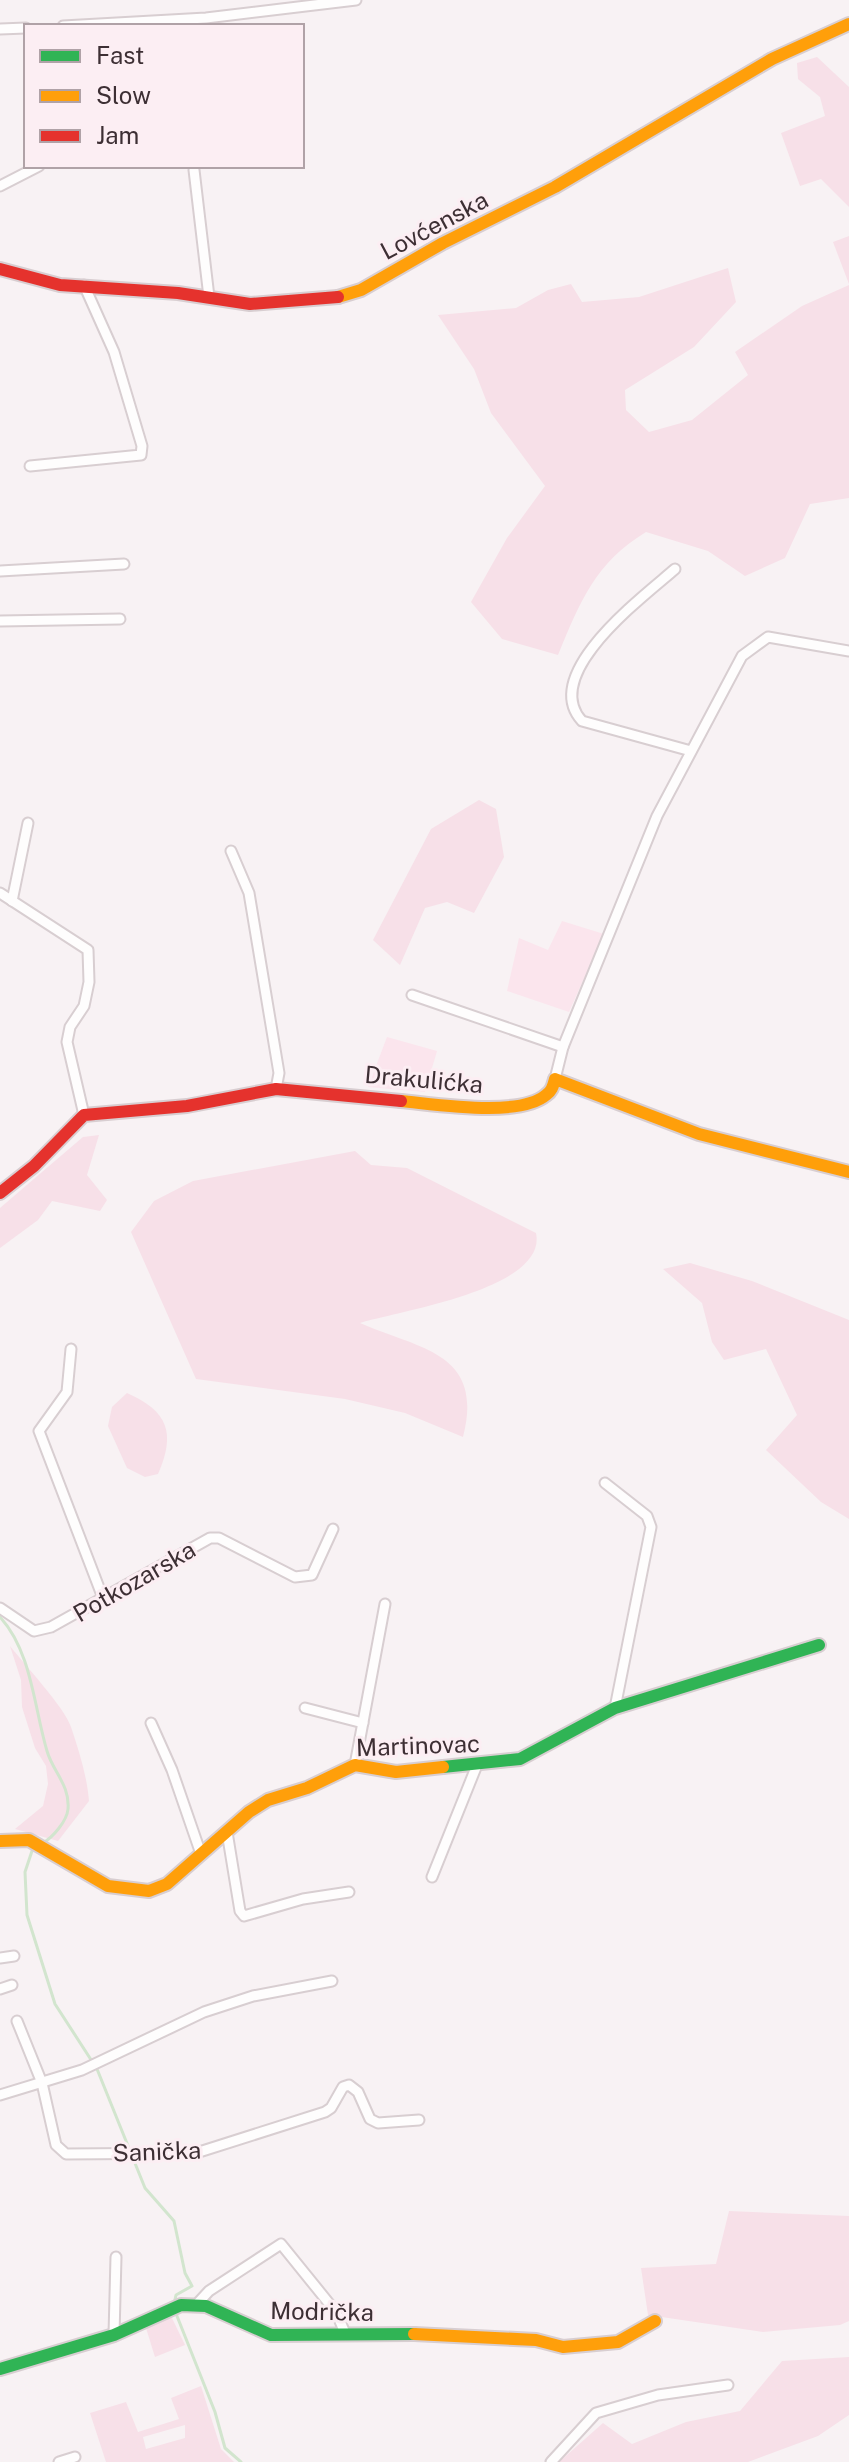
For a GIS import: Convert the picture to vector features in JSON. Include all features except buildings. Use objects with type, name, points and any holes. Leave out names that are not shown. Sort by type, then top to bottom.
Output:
[{"type":"street","points":[[99,24],[206,18],[356,0]]},
{"type":"street","name":"Lovćenska","points":[[0,269],[60,285],[209,297],[250,304],[317,301],[361,290],[443,243],[555,187],[772,59],[849,24]]},
{"type":"street","points":[[0,29],[24,28]]},
{"type":"street","points":[[0,186],[35,168]]},
{"type":"street","points":[[194,170],[209,297]]},
{"type":"street","points":[[30,466],[141,455],[142,446],[114,352],[84,285]]},
{"type":"street","points":[[0,571],[124,564]]},
{"type":"street","points":[[675,569],[589,647],[572,691],[572,700],[573,709],[582,721],[691,751]]},
{"type":"street","points":[[0,621],[120,619]]},
{"type":"street","points":[[849,651],[768,637],[742,656],[657,816],[563,1047],[555,1079],[647,1119],[773,1158],[849,1172]]},
{"type":"street","points":[[12,901],[28,823]]},
{"type":"street","points":[[231,851],[249,893],[279,1073],[276,1089]]},
{"type":"street","points":[[0,893],[88,950],[89,982],[84,1006],[70,1027],[67,1042],[84,1115],[62,1134],[34,1166],[0,1193]]},
{"type":"street","points":[[412,995],[563,1047]]},
{"type":"street","name":"Drakulićka","points":[[84,1115],[187,1106],[276,1089],[441,1105],[510,1107],[541,1099],[550,1093],[555,1079]]},
{"type":"street","points":[[71,1349],[67,1392],[39,1431],[103,1598]]},
{"type":"street","points":[[605,1483],[647,1516],[651,1527],[615,1708]]},
{"type":"street","name":"Potkozarska","points":[[0,1608],[34,1631],[51,1627],[210,1538],[219,1538],[295,1577],[305,1578],[312,1575],[333,1529]]},
{"type":"street","points":[[355,1765],[385,1604]]},
{"type":"street","name":"Martinovac","points":[[0,1841],[29,1840],[88,1877],[133,1891],[149,1891],[167,1884],[268,1800],[307,1788],[355,1765],[396,1772],[520,1759],[615,1708],[819,1645]]},
{"type":"street","points":[[305,1708],[363,1723]]},
{"type":"street","points":[[151,1723],[172,1770],[201,1854]]},
{"type":"street","points":[[432,1877],[477,1765]]},
{"type":"street","points":[[227,1832],[240,1911],[244,1916],[303,1899],[349,1892]]},
{"type":"street","points":[[0,1958],[14,1956]]},
{"type":"street","points":[[0,2095],[82,2070],[204,2012],[253,1996],[332,1981]]},
{"type":"street","points":[[0,1989],[12,1985]]},
{"type":"street","name":"Sanička","points":[[17,2021],[42,2083],[60,2150],[72,2155],[212,2149],[257,2131],[319,2114],[331,2108],[343,2087],[349,2085],[358,2092],[370,2119],[378,2123],[419,2120]]},
{"type":"street","points":[[197,2304],[209,2291],[281,2244],[336,2312],[345,2333]]},
{"type":"street","points":[[114,2335],[116,2257]]},
{"type":"street","name":"Modrička","points":[[0,2369],[114,2335],[181,2305],[197,2304],[265,2334],[508,2338],[563,2347],[618,2342],[655,2321]]},
{"type":"street","points":[[551,2462],[596,2413],[658,2395],[728,2385]]},
{"type":"street","points":[[59,2462],[75,2457]]},
{"type":"shaded area","points":[[817,57],[849,87],[849,207],[821,179],[800,186],[781,133],[825,116],[820,97],[798,79],[797,63]]},
{"type":"shaded area","points":[[849,236],[849,284],[833,242]]},
{"type":"shaded area","points":[[728,268],[736,302],[694,347],[625,390],[626,410],[649,432],[692,420],[748,375],[735,352],[802,306],[849,285],[849,498],[810,504],[785,558],[745,576],[708,551],[646,532],[614,557],[591,585],[558,655],[502,639],[471,602],[507,538],[545,486],[491,413],[474,369],[438,315],[516,308],[548,290],[571,284],[582,302],[639,297]]},
{"type":"shaded area","points":[[479,800],[496,809],[504,857],[474,913],[447,902],[425,908],[400,965],[373,940],[431,829]]},
{"type":"shaded area","points":[[562,921],[604,934],[569,1012],[507,991],[519,938],[548,950]]},
{"type":"shaded area","points":[[387,1037],[437,1051],[425,1092],[368,1087]]},
{"type":"shaded area","points":[[99,1135],[87,1175],[107,1200],[100,1211],[52,1201],[38,1220],[0,1248],[0,1208],[83,1137]]},
{"type":"shaded area","points":[[355,1151],[371,1165],[407,1168],[536,1233],[533,1252],[519,1269],[496,1283],[436,1304],[360,1323],[424,1348],[456,1370],[464,1387],[467,1409],[463,1437],[405,1413],[345,1399],[196,1379],[131,1232],[154,1201],[193,1181]]},
{"type":"shaded area","points":[[690,1263],[752,1281],[849,1320],[849,1519],[821,1502],[766,1450],[797,1415],[766,1349],[724,1360],[712,1342],[702,1303],[663,1269]]},
{"type":"shaded area","points":[[127,1393],[152,1407],[165,1425],[167,1447],[158,1474],[145,1477],[127,1468],[108,1426],[112,1407]]},
{"type":"shaded area","points":[[10,1646],[67,1719],[82,1764],[89,1801],[58,1841],[15,1829],[43,1806],[48,1784],[46,1766],[35,1748],[22,1707],[21,1680]]},
{"type":"shaded area","points":[[729,2211],[849,2216],[849,2321],[840,2325],[763,2332],[648,2315],[641,2268],[716,2264]]},
{"type":"shaded area","points":[[170,2314],[185,2345],[155,2357],[146,2328]]},
{"type":"shaded area","points":[[849,2357],[849,2415],[818,2436],[748,2462],[559,2462],[603,2423],[632,2444],[686,2422],[740,2411],[782,2361]]},
{"type":"shaded area","points":[[201,2386],[221,2449],[234,2462],[106,2462],[90,2413],[126,2402],[138,2432],[179,2419],[171,2398]],"holes":[[[185,2425],[185,2438],[146,2449],[143,2437]]]},
{"type":"waterway","points":[[0,1617],[11,1631],[26,1663],[47,1751],[68,1800],[67,1814],[62,1823],[43,1843]]},
{"type":"waterway","points":[[33,1848],[25,1872],[27,1915],[55,2004],[97,2069],[145,2188],[174,2221],[185,2273],[192,2286],[176,2295],[174,2304]]},
{"type":"waterway","points":[[175,2311],[215,2412],[225,2448],[241,2462]]},
{"type":"traffic: fast","points":[[443,1767],[520,1759],[615,1708],[819,1645]]},
{"type":"traffic: fast","points":[[0,2369],[114,2335],[181,2305],[206,2306],[271,2335],[414,2334]]},
{"type":"traffic: slow","points":[[338,297],[361,290],[443,243],[555,187],[772,59],[849,24]]},
{"type":"traffic: slow","points":[[401,1101],[476,1108],[517,1106],[546,1095],[555,1079],[699,1134],[849,1172]]},
{"type":"traffic: slow","points":[[0,1841],[29,1840],[108,1886],[149,1891],[167,1884],[249,1812],[268,1800],[307,1788],[355,1765],[396,1772],[443,1767]]},
{"type":"traffic: slow","points":[[414,2334],[536,2340],[563,2347],[618,2342],[655,2321]]},
{"type":"traffic: jam","points":[[0,269],[60,285],[178,293],[250,304],[338,297]]},
{"type":"traffic: jam","points":[[0,1193],[34,1166],[84,1115],[187,1106],[276,1089],[401,1101]]}]
